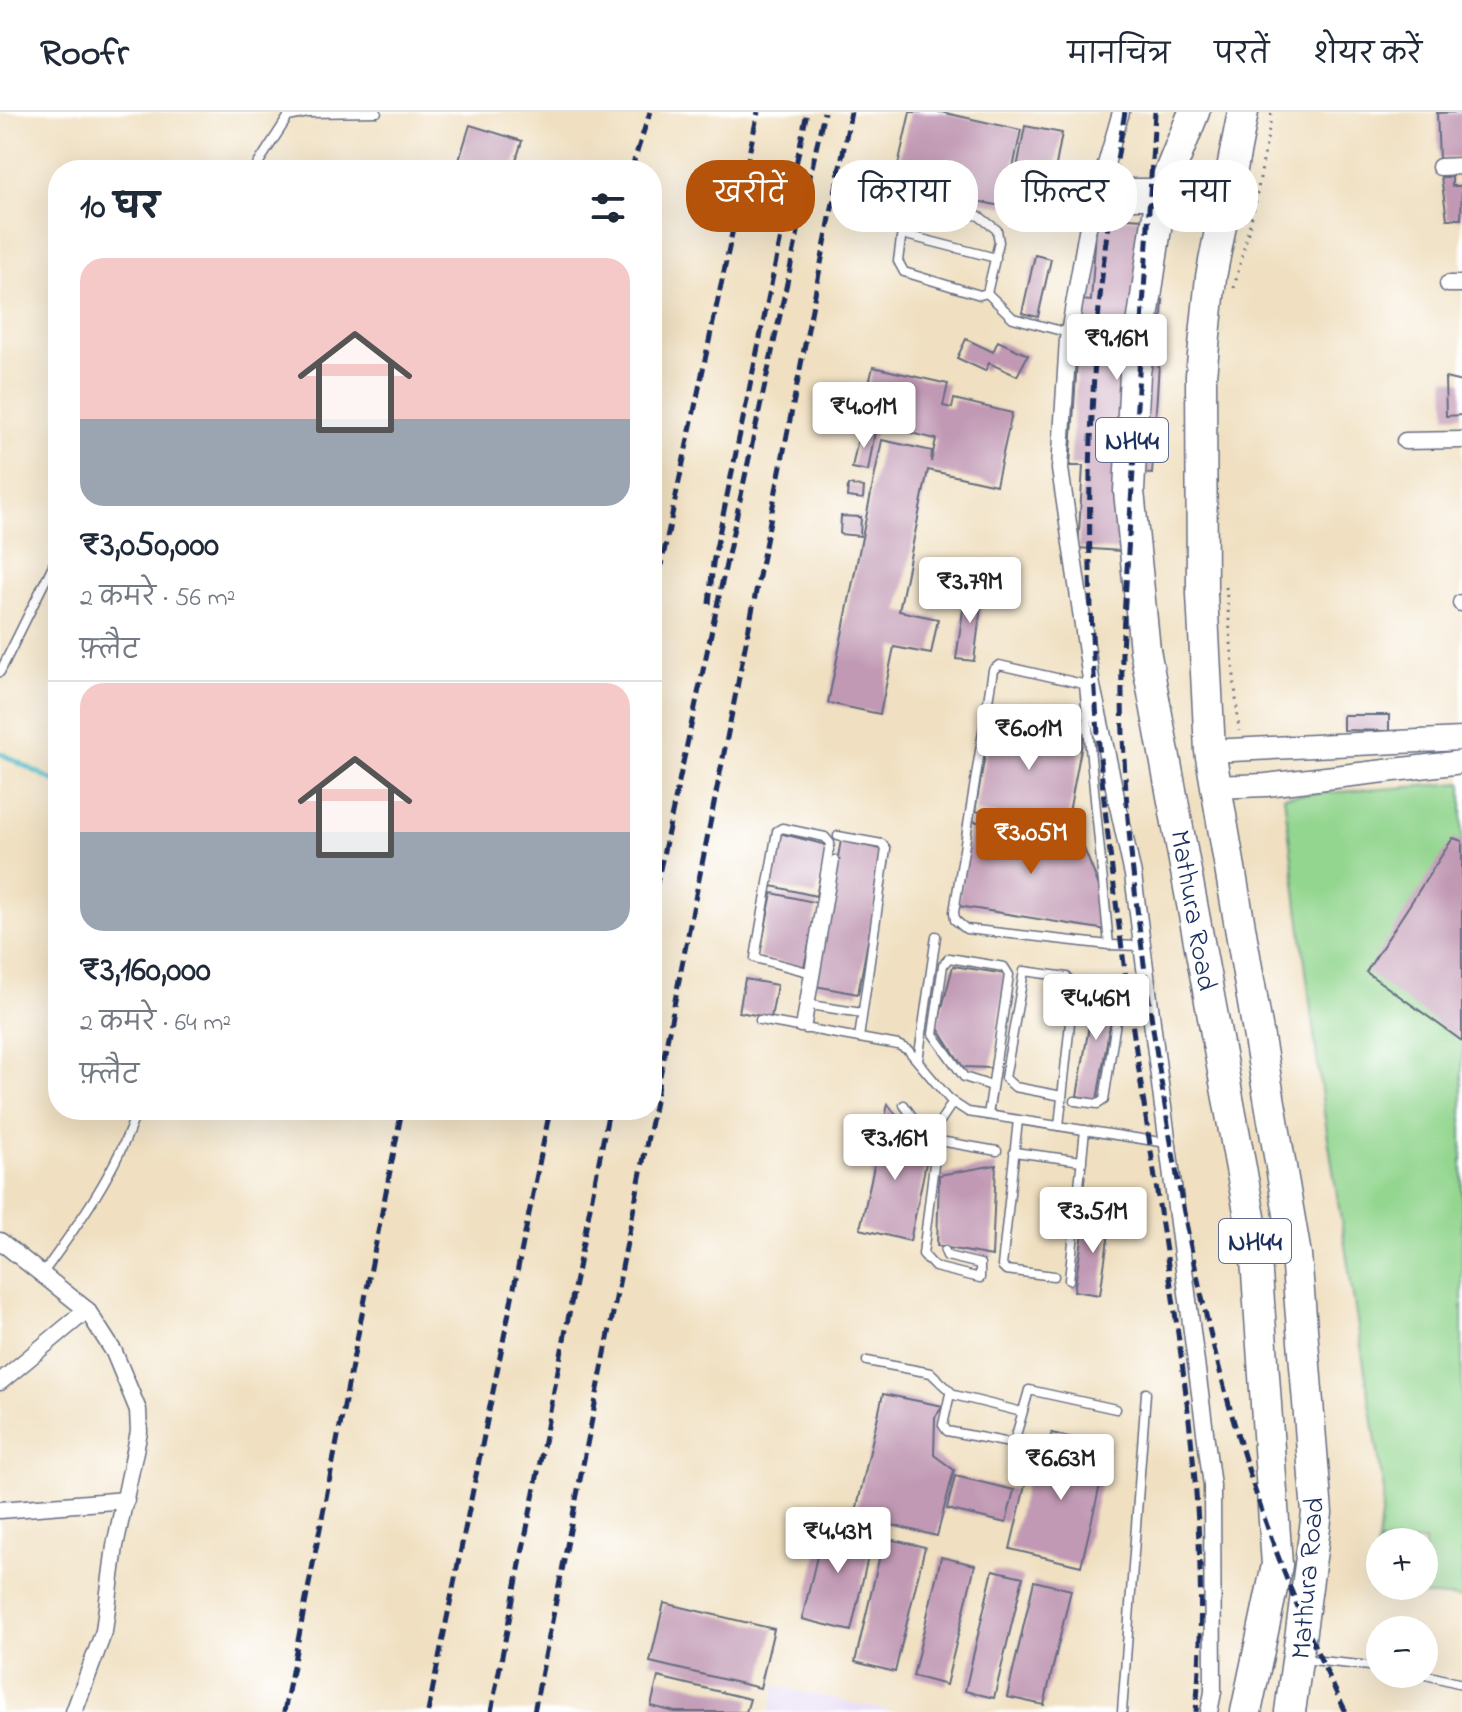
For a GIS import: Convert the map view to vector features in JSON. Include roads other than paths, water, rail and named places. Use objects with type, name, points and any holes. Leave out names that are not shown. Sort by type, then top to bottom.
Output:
[{"type":"highway","name":"Mathura Road","points":[[1175,160],[1194,112]]},
{"type":"highway","name":"Mathura Road","points":[[1243,112],[1211,277],[1201,375],[1202,594],[1210,751],[1296,1255],[1317,1513],[1290,1712]]},
{"type":"highway","name":"Mathura Road","points":[[1155,232],[1135,373],[1129,491],[1145,650],[1255,1244],[1277,1565],[1246,1712]]},
{"type":"street","points":[[1107,160],[1121,112]]},
{"type":"street","points":[[1440,167],[1462,166]]},
{"type":"street","points":[[1089,232],[1069,333],[1060,469],[1088,686],[1133,875],[1212,1486],[1213,1692],[1209,1712]]},
{"type":"street","points":[[1405,441],[1462,440]]},
{"type":"street","points":[[1210,751],[1462,739]]},
{"type":"street","points":[[1215,787],[1266,785],[1462,762]]},
{"type":"street","points":[[0,1241],[87,1310],[114,1352],[138,1410],[139,1432],[115,1546],[104,1631],[74,1712]]},
{"type":"street","points":[[0,1382],[87,1310]]},
{"type":"street","points":[[0,1510],[126,1500]]},
{"type":"lane","points":[[260,160],[288,117],[308,113],[377,112]]},
{"type":"lane","points":[[912,203],[979,216],[997,230],[996,258],[987,293],[980,295],[904,272],[898,261],[905,209],[912,203]]},
{"type":"lane","points":[[902,234],[996,258]]},
{"type":"lane","points":[[987,293],[1013,318],[1069,333]]},
{"type":"lane","points":[[0,672],[48,575]]},
{"type":"lane","points":[[1109,945],[1084,714],[1088,686],[999,665],[993,670],[955,920],[966,929],[1109,945],[1142,946]]},
{"type":"lane","points":[[988,710],[1086,729]]},
{"type":"lane","points":[[803,1028],[808,972],[830,843],[825,837],[782,828],[777,831],[755,958],[808,972]]},
{"type":"lane","points":[[838,836],[882,844],[886,849],[859,1038]]},
{"type":"lane","points":[[803,1028],[810,1005],[835,860]]},
{"type":"lane","points":[[918,1061],[936,936]]},
{"type":"lane","points":[[988,1115],[1009,972],[1004,967],[949,958],[943,965],[933,1034],[964,1077],[992,1086]]},
{"type":"lane","points":[[1059,1126],[1074,985],[1067,977],[1024,971],[1005,1078],[1015,1087],[1062,1096]]},
{"type":"lane","points":[[1075,1101],[1098,1104],[1104,1100],[1119,1002],[1125,996],[1149,996]]},
{"type":"lane","points":[[810,1005],[862,1013]]},
{"type":"lane","points":[[760,1020],[898,1045],[918,1061],[953,1102],[968,1112],[1168,1143]]},
{"type":"lane","points":[[945,1251],[947,1256],[980,1264],[980,1278],[935,1267],[923,1254],[941,1119],[953,1102]]},
{"type":"lane","points":[[904,1105],[923,1134],[937,1141],[997,1151]]},
{"type":"lane","points":[[43,1273],[83,1219],[127,1139],[134,1120]]},
{"type":"lane","points":[[1018,1120],[1002,1266],[1006,1270],[1054,1276]]},
{"type":"lane","points":[[1069,1280],[1085,1130]]},
{"type":"lane","points":[[1014,1152],[1082,1161]]},
{"type":"lane","points":[[867,1361],[931,1373],[943,1381],[950,1394],[943,1425],[947,1431],[1013,1442],[1026,1394],[1034,1390],[1116,1409]]},
{"type":"lane","points":[[1122,1712],[1146,1393]]},
{"type":"lane","points":[[950,1394],[1022,1412]]},
{"type":"lane","points":[[1299,1659],[1366,1666]]},
{"type":"lane","points":[[1438,1678],[1462,1684]]},
{"type":"waterway","points":[[0,753],[48,778]]},
{"type":"railway","points":[[634,160],[650,112]]},
{"type":"railway","points":[[662,561],[758,112]]},
{"type":"railway","points":[[709,604],[713,563],[807,112]]},
{"type":"railway","points":[[662,860],[824,112]]},
{"type":"railway","points":[[662,1066],[851,112]]},
{"type":"railway","points":[[1125,112],[1110,205],[1093,392],[1090,580],[1094,673],[1117,909],[1182,1362],[1195,1478],[1200,1593],[1196,1712]]},
{"type":"railway","points":[[1155,112],[1122,650],[1126,795],[1141,939],[1183,1209],[1223,1381],[1247,1466],[1276,1550],[1308,1632],[1346,1712]]},
{"type":"railway","points":[[284,1712],[400,1120]]},
{"type":"railway","points":[[428,1712],[548,1120]]},
{"type":"railway","points":[[491,1712],[607,1120]]},
{"type":"railway","points":[[534,1712],[651,1120]]}]
